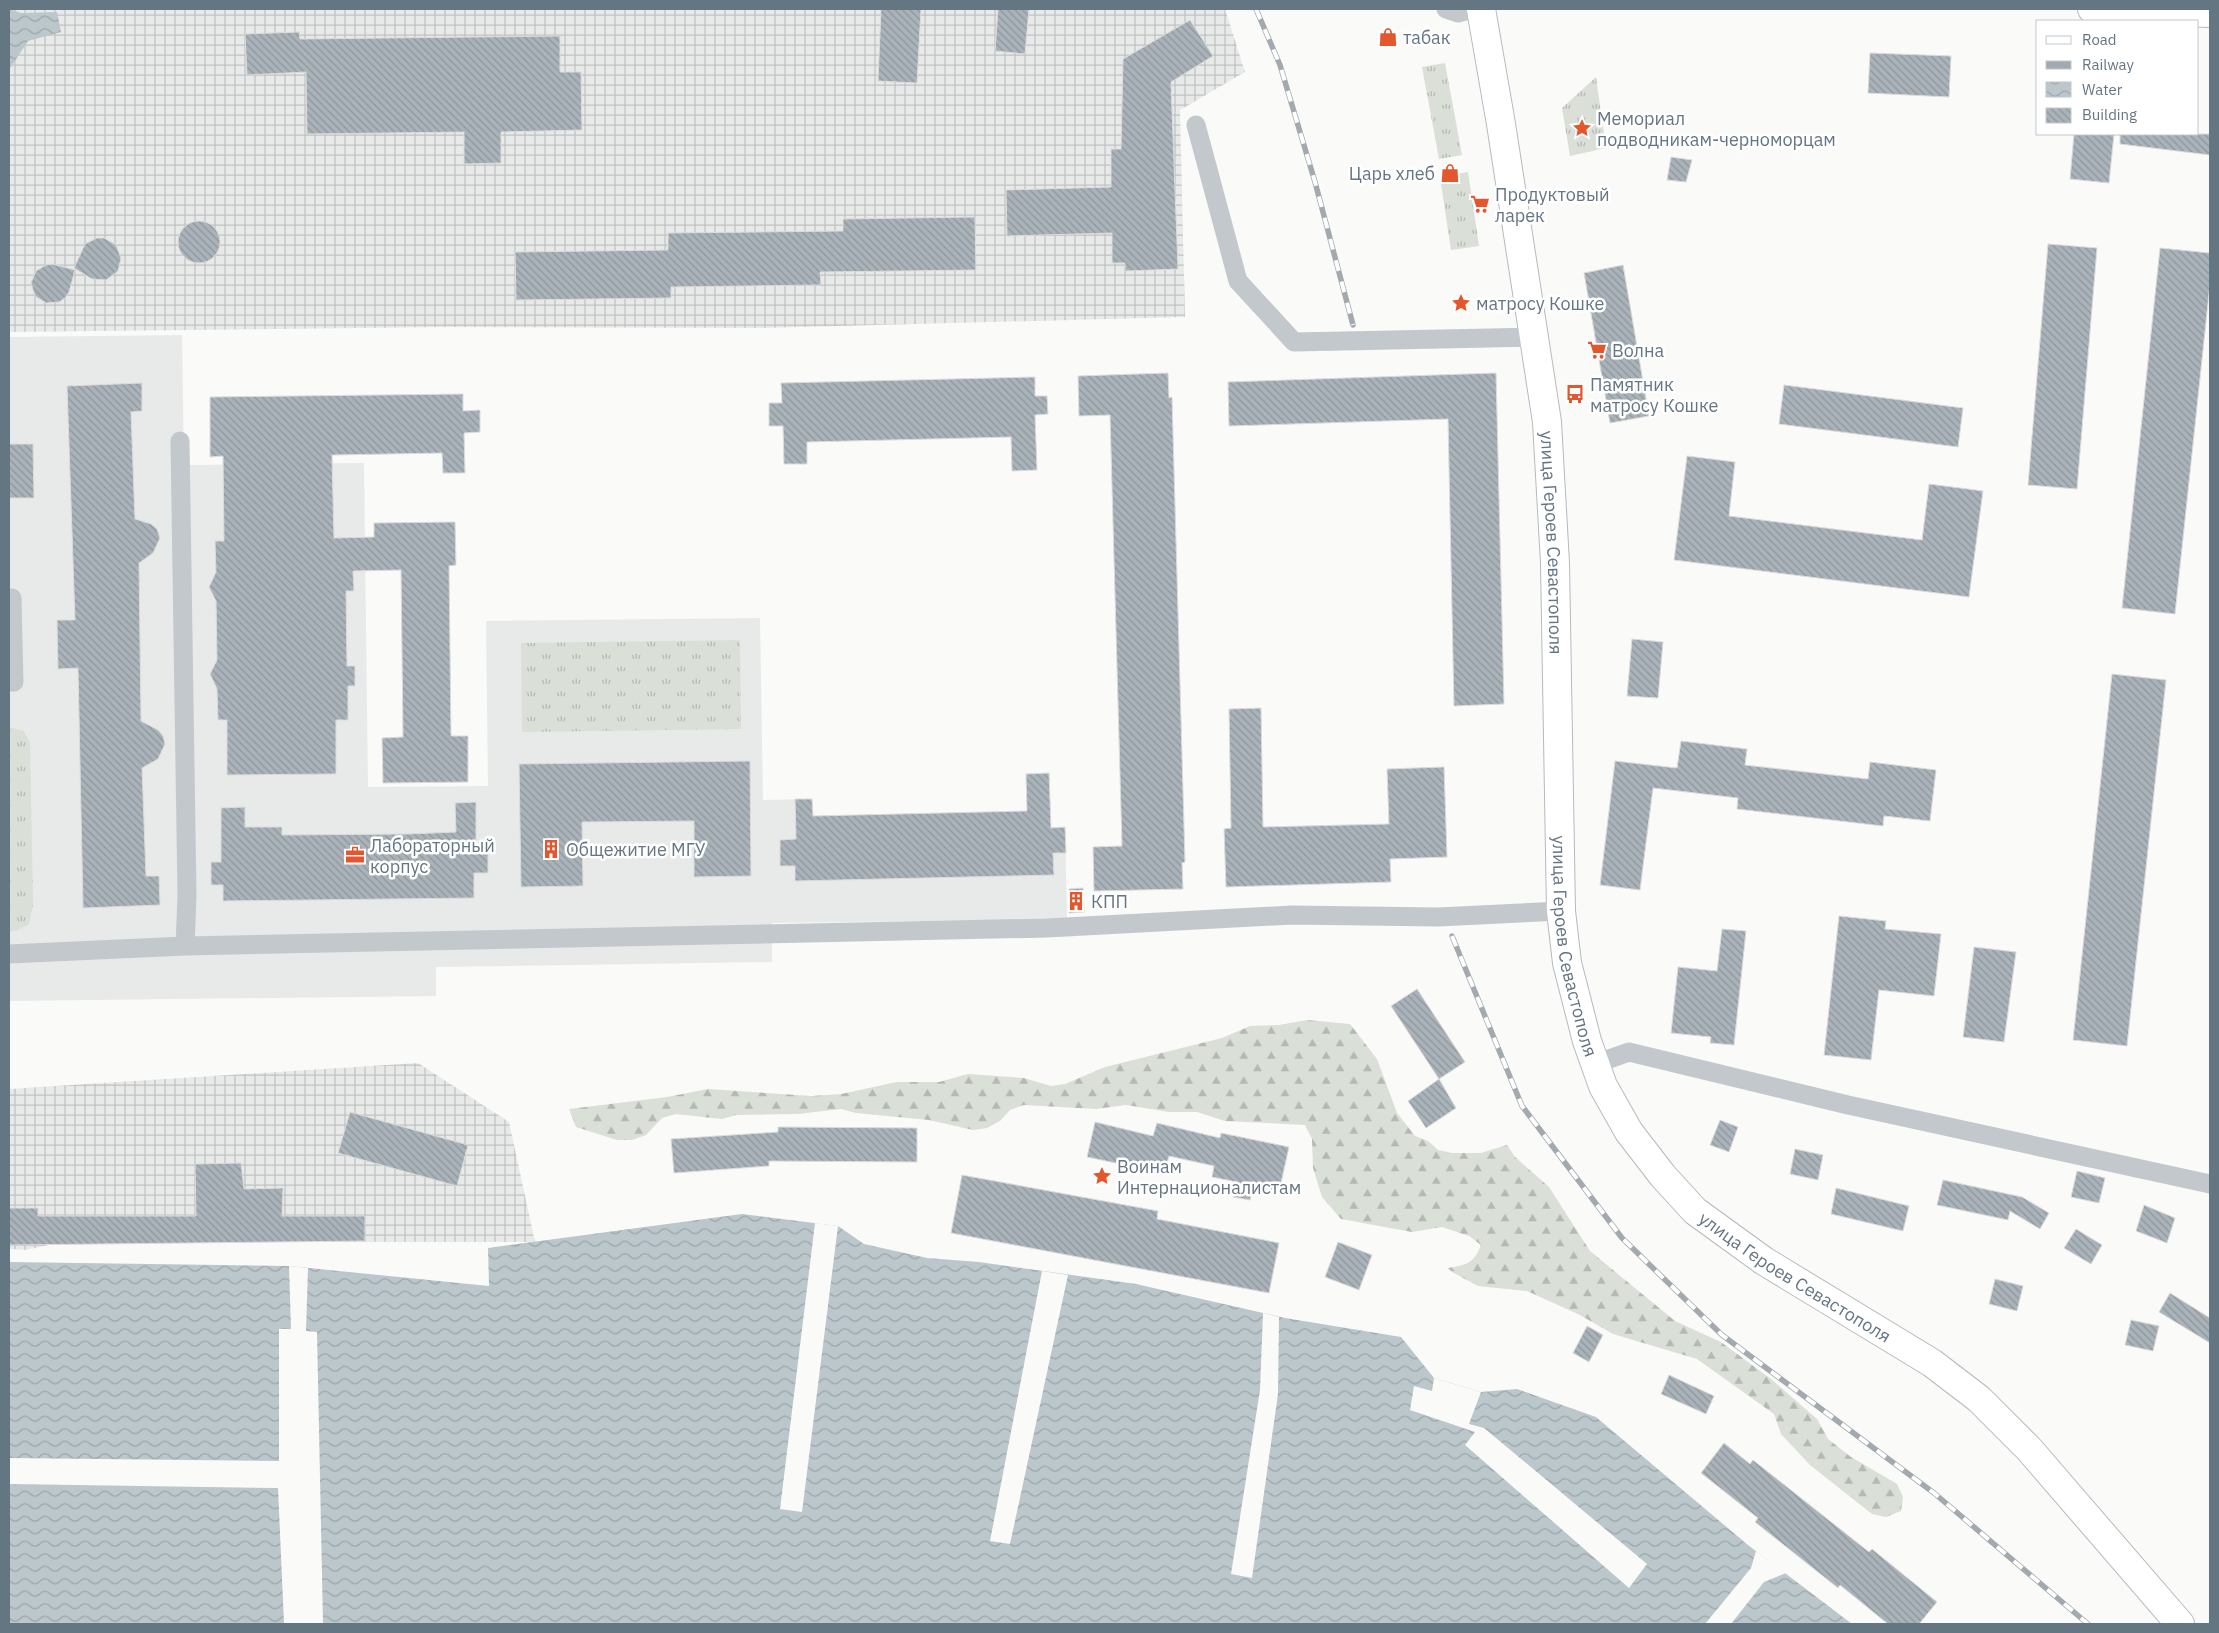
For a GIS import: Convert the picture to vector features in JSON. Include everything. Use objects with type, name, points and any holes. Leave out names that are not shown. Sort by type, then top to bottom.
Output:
[{"type":"main road","name":"улица Героев Севастополя","points":[[1481,9],[1547,422],[1555,563],[1561,911],[1566,963],[1603,1086],[1629,1132],[1663,1176],[1695,1211],[1764,1261],[1932,1363],[1979,1398],[2029,1449],[2180,1624]]},
{"type":"main road","points":[[2092,9],[2210,14]]},
{"type":"street","points":[[1446,9],[1458,13],[1472,9]]},
{"type":"street","points":[[1196,124],[1238,281],[1294,342],[1534,337]]},
{"type":"street","points":[[180,441],[187,896],[185,946]]},
{"type":"street","points":[[9,598],[12,598],[14,682],[9,682]]},
{"type":"street","points":[[9,954],[185,946],[1048,928],[1292,915],[1438,917],[1561,911]]},
{"type":"street","points":[[1595,1064],[1629,1052],[1848,1105],[2210,1184]]},
{"type":"shaded area","points":[[9,9],[1225,9],[1245,72],[1180,110],[1185,317],[763,328],[448,327],[9,332]]},
{"type":"shaded area","points":[[182,335],[184,465],[364,463],[368,787],[488,786],[486,621],[760,618],[763,800],[812,799],[813,816],[1027,811],[1026,774],[1049,773],[1051,827],[1065,827],[1067,919],[772,923],[772,962],[436,967],[436,996],[9,1001],[9,337]]},
{"type":"shaded area","points":[[418,1063],[509,1122],[535,1242],[62,1242],[26,1250],[9,1249],[9,1089]]},
{"type":"green space","points":[[1445,63],[1462,155],[1439,159],[1422,67]]},
{"type":"green space","points":[[1596,77],[1606,148],[1570,156],[1562,108]]},
{"type":"green space","points":[[1468,172],[1479,246],[1451,250],[1440,177]]},
{"type":"green space","points":[[740,640],[741,729],[522,732],[521,643]]},
{"type":"green space","points":[[9,727],[24,731],[30,743],[33,904],[29,924],[16,931],[9,931]]},
{"type":"green space","points":[[1307,1020],[1350,1024],[1377,1059],[1397,1113],[1415,1136],[1428,1141],[1438,1150],[1452,1153],[1481,1153],[1507,1145],[1515,1157],[1549,1187],[1590,1251],[1675,1321],[1721,1342],[1771,1379],[1817,1419],[1828,1439],[1851,1457],[1897,1484],[1903,1497],[1901,1511],[1886,1517],[1872,1514],[1810,1465],[1781,1434],[1774,1414],[1697,1359],[1613,1334],[1580,1315],[1527,1291],[1478,1286],[1452,1272],[1448,1268],[1460,1266],[1476,1256],[1481,1245],[1469,1236],[1442,1227],[1412,1232],[1341,1219],[1322,1197],[1313,1168],[1312,1139],[1305,1125],[1225,1121],[1197,1112],[1169,1112],[1126,1105],[1096,1109],[1024,1105],[1010,1110],[1000,1121],[987,1128],[973,1130],[929,1120],[856,1113],[841,1109],[798,1114],[736,1115],[722,1119],[676,1114],[662,1118],[646,1135],[632,1140],[617,1140],[576,1127],[569,1109],[667,1097],[708,1089],[812,1096],[841,1094],[897,1082],[939,1082],[968,1074],[1024,1078],[1051,1086],[1065,1084],[1105,1067],[1222,1038],[1250,1026],[1279,1025]]},
{"type":"water","points":[[9,9],[21,13],[57,12],[61,32],[28,41],[9,70]]},
{"type":"water","points":[[742,1214],[838,1226],[864,1244],[927,1258],[979,1262],[1136,1284],[1285,1318],[1401,1337],[1434,1378],[1481,1392],[1517,1389],[1596,1417],[1748,1545],[1852,1624],[9,1624],[9,1262],[289,1266],[489,1286],[488,1248]]},
{"type":"pier","points":[[815,1223],[838,1226],[802,1512],[780,1509]]},
{"type":"pier","points":[[289,1266],[308,1268],[306,1331],[317,1332],[323,1623],[284,1623],[278,1488],[9,1484],[9,1458],[279,1461],[279,1329],[291,1329]]},
{"type":"pier","points":[[1042,1271],[1068,1275],[1010,1544],[990,1541]]},
{"type":"pier","points":[[1263,1313],[1279,1317],[1278,1394],[1252,1578],[1231,1574],[1260,1390]]},
{"type":"pier","points":[[1434,1378],[1481,1392],[1469,1424],[1484,1428],[1647,1564],[1629,1588],[1465,1445],[1475,1432],[1410,1410],[1414,1386],[1432,1391]]},
{"type":"pier","points":[[1756,1551],[1786,1573],[1764,1582],[1731,1624],[1705,1624],[1751,1568]]},
{"type":"building","points":[[881,9],[921,9],[917,83],[878,81]]},
{"type":"building","points":[[998,9],[1029,9],[1025,54],[995,51]]},
{"type":"building","points":[[1190,20],[1213,56],[1171,82],[1178,269],[1125,271],[1125,263],[1112,263],[1112,233],[1007,236],[1006,190],[1111,187],[1111,149],[1121,149],[1123,59]]},
{"type":"building","points":[[299,32],[300,39],[560,36],[560,72],[581,72],[582,130],[501,132],[501,163],[464,164],[464,132],[307,134],[306,72],[247,75],[245,34]]},
{"type":"building","points":[[1870,53],[1951,56],[1949,97],[1868,93]]},
{"type":"building","points":[[2210,134],[2210,155],[2120,144],[2120,135]]},
{"type":"building","points":[[2074,135],[2114,135],[2109,183],[2070,179]]},
{"type":"building","points":[[1671,157],[1692,160],[1686,182],[1667,180]]},
{"type":"building","points":[[975,217],[976,270],[820,272],[821,285],[671,287],[671,298],[516,300],[515,252],[668,250],[668,233],[843,231],[843,219]]},
{"type":"building","points":[[199,221],[214,227],[220,242],[214,257],[199,263],[184,257],[178,242],[184,227]]},
{"type":"building","points":[[97,238],[104,238],[116,245],[121,258],[118,271],[106,280],[92,279],[74,268],[85,244]]},
{"type":"building","points":[[2048,244],[2097,248],[2077,489],[2028,485]]},
{"type":"building","points":[[2160,248],[2210,253],[2210,284],[2175,614],[2122,608]]},
{"type":"building","points":[[52,264],[75,270],[69,292],[65,298],[59,302],[46,303],[35,296],[31,283],[36,271]]},
{"type":"building","points":[[1623,265],[1649,416],[1610,423],[1584,273]]},
{"type":"building","points":[[1168,373],[1169,398],[1172,397],[1185,862],[1182,863],[1183,889],[1094,891],[1093,847],[1122,846],[1110,415],[1079,416],[1078,376]]},
{"type":"building","points":[[1496,373],[1504,704],[1454,706],[1448,419],[1229,426],[1228,382]]},
{"type":"building","points":[[1035,377],[1035,396],[1047,396],[1048,414],[1035,415],[1037,470],[1012,471],[1011,437],[807,442],[807,464],[784,464],[783,426],[769,426],[769,403],[782,403],[781,383]]},
{"type":"building","points":[[142,383],[142,411],[131,412],[135,519],[151,524],[157,529],[160,538],[153,553],[139,563],[141,721],[158,730],[163,736],[165,744],[158,759],[142,768],[146,876],[159,876],[160,905],[83,908],[78,668],[58,669],[57,620],[75,620],[67,386]]},
{"type":"building","points":[[1784,385],[1963,408],[1958,447],[1779,424]]},
{"type":"building","points":[[463,394],[463,411],[480,410],[480,432],[464,433],[465,473],[443,473],[442,453],[332,455],[334,538],[374,537],[374,523],[455,522],[456,565],[449,566],[451,736],[468,736],[468,782],[383,783],[382,738],[403,737],[401,570],[353,571],[354,591],[346,591],[347,666],[355,666],[355,686],[348,686],[348,720],[336,720],[336,774],[227,775],[227,720],[218,720],[217,689],[210,674],[217,660],[216,601],[209,587],[216,572],[215,541],[224,541],[223,456],[210,457],[210,397]]},
{"type":"building","points":[[9,444],[33,444],[34,498],[9,498]]},
{"type":"building","points":[[1687,456],[1735,462],[1729,516],[1922,540],[1929,484],[1983,491],[1969,597],[1674,560]]},
{"type":"building","points":[[1632,639],[1663,642],[1658,698],[1627,696]]},
{"type":"building","points":[[2112,674],[2166,680],[2127,1046],[2073,1040]]},
{"type":"building","points":[[1261,708],[1263,827],[1389,824],[1387,769],[1444,767],[1447,857],[1390,859],[1391,882],[1226,887],[1224,829],[1231,828],[1229,709]]},
{"type":"building","points":[[1681,741],[1747,749],[1745,765],[1868,779],[1870,762],[1936,770],[1930,821],[1884,816],[1883,826],[1737,809],[1738,798],[1653,788],[1640,890],[1600,885],[1615,761],[1677,768]]},
{"type":"building","name":"Общежитие МГУ","points":[[750,761],[751,876],[694,877],[694,821],[582,822],[583,886],[521,887],[519,764]]},
{"type":"building","points":[[1049,773],[1051,828],[1065,827],[1066,853],[1053,853],[1054,875],[795,881],[795,866],[780,866],[780,840],[796,839],[795,799],[812,799],[813,816],[1027,811],[1026,774]]},
{"type":"building","name":"Лабораторный корпус","points":[[476,802],[476,848],[488,848],[488,873],[474,873],[474,898],[223,901],[223,885],[211,885],[211,862],[221,862],[221,808],[245,807],[245,827],[282,827],[282,835],[408,834],[456,832],[455,803]]},
{"type":"building","name":"КПП","points":[[1083,888],[1084,912],[1069,913],[1069,889]]},
{"type":"building","points":[[1839,916],[1886,921],[1885,929],[1941,934],[1934,996],[1879,990],[1871,1060],[1824,1055]]},
{"type":"building","points":[[1722,929],[1746,931],[1734,1045],[1710,1043],[1711,1037],[1671,1033],[1678,967],[1717,971]]},
{"type":"building","points":[[1974,947],[2016,952],[2004,1042],[1963,1037]]},
{"type":"building","points":[[1417,989],[1465,1062],[1439,1079],[1391,1006]]},
{"type":"building","points":[[1439,1079],[1456,1108],[1426,1128],[1408,1101]]},
{"type":"building","points":[[350,1112],[468,1145],[457,1186],[338,1153]]},
{"type":"building","points":[[1720,1120],[1738,1127],[1729,1152],[1710,1145]]},
{"type":"building","points":[[1095,1122],[1153,1136],[1157,1123],[1220,1138],[1221,1133],[1289,1147],[1279,1192],[1253,1186],[1250,1200],[1233,1197],[1237,1182],[1212,1177],[1214,1166],[1169,1156],[1164,1173],[1087,1157]]},
{"type":"building","points":[[778,1127],[917,1128],[917,1162],[769,1161],[769,1166],[674,1173],[671,1139],[778,1132]]},
{"type":"building","points":[[1795,1149],[1823,1155],[1818,1180],[1790,1174]]},
{"type":"building","points":[[241,1163],[244,1189],[283,1188],[282,1216],[365,1216],[365,1241],[9,1245],[9,1208],[38,1208],[38,1216],[196,1216],[195,1164]]},
{"type":"building","points":[[2077,1171],[2105,1178],[2099,1203],[2071,1197]]},
{"type":"building","points":[[962,1175],[1158,1211],[1157,1219],[1279,1243],[1269,1293],[951,1233]]},
{"type":"building","points":[[1943,1180],[2022,1197],[2049,1213],[2040,1229],[2010,1211],[2008,1220],[1937,1205]]},
{"type":"building","points":[[1836,1188],[1909,1206],[1903,1231],[1831,1214]]},
{"type":"building","points":[[2144,1205],[2175,1218],[2167,1243],[2136,1231]]},
{"type":"building","points":[[2076,1229],[2102,1245],[2091,1264],[2064,1248]]},
{"type":"building","points":[[1338,1242],[1372,1255],[1359,1290],[1325,1277]]},
{"type":"building","points":[[1995,1279],[2023,1286],[2017,1311],[1989,1304]]},
{"type":"building","points":[[2170,1293],[2210,1318],[2210,1343],[2159,1312]]},
{"type":"building","points":[[2131,1320],[2159,1326],[2153,1351],[2125,1345]]},
{"type":"building","points":[[1587,1326],[1603,1335],[1589,1362],[1573,1353]]},
{"type":"building","points":[[1669,1375],[1714,1396],[1706,1414],[1661,1394]]},
{"type":"building","points":[[1724,1443],[1750,1464],[1753,1460],[1869,1552],[1872,1549],[1937,1602],[1919,1624],[1888,1624],[1840,1585],[1838,1588],[1755,1522],[1758,1518],[1701,1473]]},
{"type":"railway","points":[[1256,9],[1280,65],[1315,182],[1353,325]]},
{"type":"railway","points":[[1452,936],[1522,1106],[1622,1238],[1722,1335],[1934,1493],[2088,1624]]},
{"type":"place","name":"табак","points":[[1388,37]]},
{"type":"place","name":"Мемориал подводникам-черноморцам","points":[[1582,128]]},
{"type":"place","name":"Царь хлеб","points":[[1450,173]]},
{"type":"place","name":"Продуктовый ларек","points":[[1480,204]]},
{"type":"place","name":"матросу Кошке","points":[[1461,303]]},
{"type":"place","name":"Волна","points":[[1597,350]]},
{"type":"place","name":"Памятник матросу Кошке","points":[[1575,394]]},
{"type":"place","name":"Общежитие МГУ","points":[[551,849]]},
{"type":"place","name":"Лабораторный корпус","points":[[355,855]]},
{"type":"place","name":"КПП","points":[[1076,901]]},
{"type":"place","name":"Воинам Интернационалистам","points":[[1102,1176]]}]
